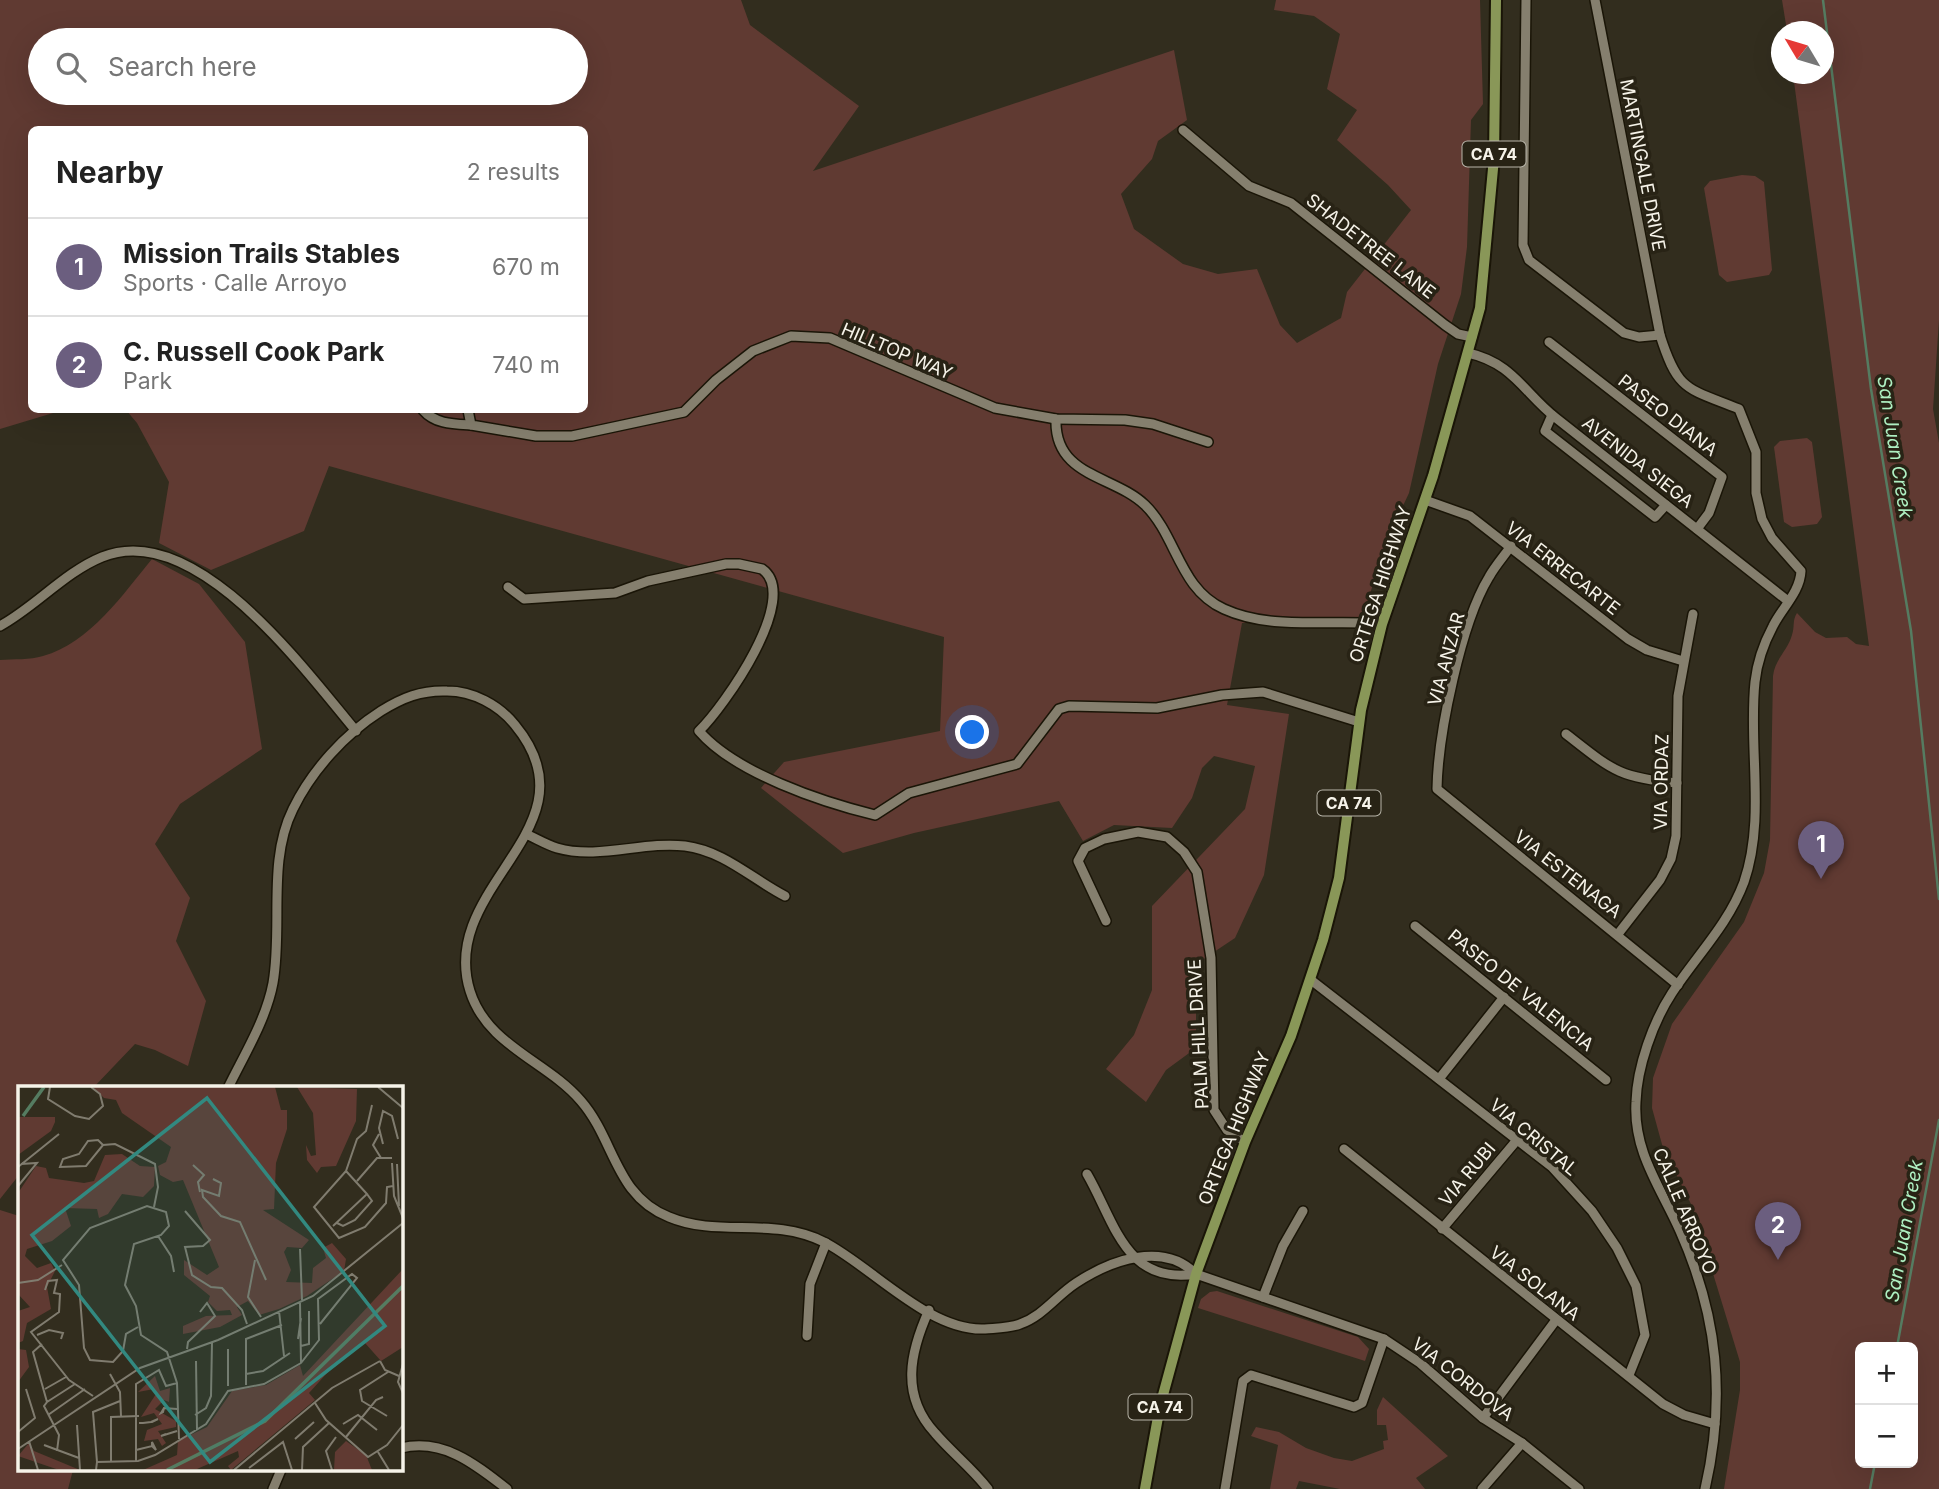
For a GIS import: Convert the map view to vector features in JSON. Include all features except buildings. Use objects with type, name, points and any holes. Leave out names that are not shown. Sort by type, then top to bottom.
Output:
[{"type":"main road","name":"ORTEGA HIGHWAY","points":[[1145,1489],[1160,1406],[1196,1275],[1245,1142],[1311,980],[1339,878],[1359,722],[1382,624],[1425,500],[1480,308],[1489,233],[1497,93],[1496,0]]},
{"type":"street","points":[[1526,0],[1523,245],[1528,260],[1624,333],[1639,337],[1660,335]]},
{"type":"street","name":"MARTINGALE DRIVE","points":[[1595,0],[1660,335],[1673,373],[1684,385],[1740,409],[1756,452],[1756,493],[1762,519],[1772,538],[1801,571],[1800,585],[1788,601]]},
{"type":"street","name":"SHADETREE LANE","points":[[1183,130],[1249,186],[1291,203],[1445,325],[1472,337]]},
{"type":"street","name":"HILLTOP WAY","points":[[427,413],[450,424],[536,436],[572,436],[684,412],[716,380],[753,351],[791,336],[830,338],[900,370],[995,408],[1056,419],[1125,420],[1153,424],[1208,442]]},
{"type":"street","name":"PASEO DIANA","points":[[1549,342],[1721,477],[1709,513],[1697,529]]},
{"type":"street","name":"AVENIDA SIEGA","points":[[1468,354],[1483,357],[1513,373],[1552,415],[1788,601]]},
{"type":"street","points":[[469,413],[471,425]]},
{"type":"street","points":[[1552,415],[1545,431],[1655,517],[1666,505]]},
{"type":"street","points":[[1056,419],[1055,433],[1063,451],[1086,473],[1143,503],[1163,528],[1184,574],[1220,608],[1250,617],[1288,622],[1382,624]]},
{"type":"street","name":"VIA ERRECARTE","points":[[1425,500],[1471,516],[1628,639],[1647,650],[1683,662]]},
{"type":"street","name":"VIA ANZAR","points":[[1437,789],[1437,767],[1454,675],[1488,578],[1511,546]]},
{"type":"street","points":[[0,626],[101,557],[136,550],[161,554],[199,572],[268,627],[356,731]]},
{"type":"street","points":[[508,587],[524,599],[607,595],[648,580],[726,564],[762,569],[770,578],[772,592],[765,630],[736,684],[699,731],[738,762],[805,795],[875,815],[909,793],[1017,764],[1059,709],[1069,706],[1157,708],[1222,695],[1263,692],[1359,722]]},
{"type":"street","name":"CALLE ARROYO","points":[[1705,1489],[1715,1424],[1717,1353],[1694,1267],[1641,1149],[1636,1124],[1636,1099],[1645,1058],[1666,1003],[1720,931],[1744,880],[1754,824],[1755,682],[1761,654],[1788,601]]},
{"type":"street","name":"VIA ORDAZ","points":[[1618,933],[1660,880],[1671,859],[1676,835],[1678,696],[1693,614]]},
{"type":"street","points":[[230,1086],[254,1036],[272,988],[277,955],[279,869],[283,837],[292,811],[322,764],[356,731],[404,697],[457,691],[492,704],[506,715],[520,731],[533,754],[539,784],[537,808],[528,835],[485,895],[470,927],[465,955],[470,991],[485,1021],[498,1035],[559,1079],[581,1100],[598,1124],[629,1188],[652,1209],[685,1223],[772,1226],[807,1234],[826,1243],[895,1293],[953,1323],[979,1329],[1019,1324],[1049,1308],[1072,1285],[1102,1268],[1153,1253],[1185,1264],[1196,1275]]},
{"type":"street","points":[[1566,734],[1623,775],[1677,783]]},
{"type":"street","name":"VIA ESTENAGA","points":[[1437,789],[1618,933],[1678,985]]},
{"type":"street","name":"PALM HILL DRIVE","points":[[1106,921],[1078,862],[1085,848],[1104,839],[1138,832],[1167,837],[1189,858],[1197,872],[1211,957],[1214,1110],[1227,1130],[1245,1142]]},
{"type":"street","points":[[528,835],[558,849],[590,851],[647,845],[686,846],[719,855],[785,896]]},
{"type":"street","name":"PASEO DE VALENCIA","points":[[1415,926],[1606,1080]]},
{"type":"street","name":"VIA CRISTAL","points":[[1311,980],[1552,1167],[1592,1210],[1617,1248],[1636,1286],[1645,1335],[1629,1375]]},
{"type":"street","points":[[1439,1079],[1504,997]]},
{"type":"street","name":"VIA RUBI","points":[[1442,1229],[1517,1140]]},
{"type":"street","name":"VIA SOLANA","points":[[1344,1149],[1663,1404],[1684,1415],[1715,1424]]},
{"type":"street","points":[[1087,1174],[1133,1259],[1142,1266],[1180,1277],[1196,1275]]},
{"type":"street","points":[[1263,1297],[1283,1246],[1303,1211]]},
{"type":"street","points":[[807,1336],[810,1284],[826,1243]]},
{"type":"street","name":"VIA CORDOVA","points":[[1196,1275],[1384,1339],[1420,1363],[1483,1418],[1522,1443],[1579,1489]]},
{"type":"street","points":[[929,1310],[914,1344],[911,1365],[916,1405],[925,1422],[971,1467],[988,1489]]},
{"type":"street","points":[[1483,1418],[1556,1321]]},
{"type":"street","points":[[1225,1489],[1243,1381],[1251,1375],[1354,1407],[1362,1403],[1384,1339]]},
{"type":"street","points":[[1482,1489],[1522,1443]]},
{"type":"street","points":[[402,1448],[415,1445],[437,1446],[459,1454],[507,1489]]},
{"type":"street","points":[[274,1489],[280,1472]]},
{"type":"shaded area","points":[[0,0],[741,0],[750,25],[859,106],[813,171],[1174,50],[1187,120],[1158,141],[1152,159],[1121,194],[1134,229],[1183,264],[1218,274],[1257,269],[1280,325],[1297,343],[1341,318],[1347,292],[1411,210],[1388,185],[1337,140],[1357,110],[1327,89],[1340,34],[1314,16],[1274,10],[1276,0],[1480,0],[1483,104],[1471,120],[1467,247],[1461,294],[1438,364],[1409,493],[1386,542],[1362,620],[1242,623],[1227,705],[1289,714],[1264,875],[1235,938],[1196,964],[1196,1048],[1166,1070],[1146,1102],[1106,1069],[1134,1035],[1152,990],[1152,906],[1245,809],[1255,766],[1214,756],[1202,768],[1192,798],[1172,828],[1114,825],[1083,841],[1059,801],[914,833],[843,853],[761,788],[784,762],[940,731],[944,637],[329,466],[304,531],[211,570],[159,543],[169,482],[137,423],[129,413],[588,413],[588,126],[28,126],[28,413],[53,413],[0,429]]},
{"type":"shaded area","points":[[1782,0],[1939,0],[1939,320],[1933,409],[1939,443],[1939,1489],[1724,1489],[1740,1390],[1740,1362],[1693,1208],[1663,1148],[1652,1108],[1653,1078],[1672,1024],[1744,922],[1764,873],[1770,840],[1773,676],[1793,632],[1795,616],[1797,613],[1815,632],[1826,638],[1847,637],[1856,644],[1869,646],[1794,84],[1834,84],[1834,21],[1785,21]]},
{"type":"shaded area","points":[[1742,175],[1755,176],[1764,182],[1772,270],[1769,275],[1727,282],[1719,275],[1704,188],[1710,181]]},
{"type":"shaded area","points":[[1807,438],[1812,442],[1822,517],[1817,524],[1792,527],[1784,522],[1774,447],[1780,441]]},
{"type":"shaded area","points":[[152,559],[199,584],[245,642],[262,749],[180,804],[155,844],[190,898],[176,941],[206,1001],[188,1066],[155,1050],[135,1044],[95,1086],[18,1086],[18,1176],[0,1199],[0,660],[27,659],[60,650],[90,629],[117,602]]},
{"type":"shaded area","points":[[0,1210],[18,1216],[18,1472],[72,1472],[68,1489],[0,1489]]},
{"type":"shaded area","points":[[1217,1291],[1358,1337],[1369,1349],[1365,1361],[1198,1308],[1201,1299],[1210,1292]]},
{"type":"shaded area","points":[[1383,1397],[1448,1456],[1416,1478],[1425,1489],[1340,1489],[1299,1481],[1296,1489],[1270,1489],[1278,1445],[1251,1436],[1256,1427],[1279,1432],[1306,1448],[1334,1458],[1352,1461],[1384,1449],[1383,1441],[1388,1440],[1386,1425],[1377,1425],[1377,1410]]},
{"type":"waterway","name":"San Juan Creek","points":[[1823,0],[1871,389],[1911,631],[1939,899]]},
{"type":"waterway","name":"San Juan Creek","points":[[1898,1342],[1939,1120]]},
{"type":"waterway","name":"San Juan Creek","points":[[1870,1489],[1874,1468]]},
{"type":"place","name":"Mission Trails Stables","points":[[1821,879]]},
{"type":"place","name":"C. Russell Cook Park","points":[[1778,1260]]}]
